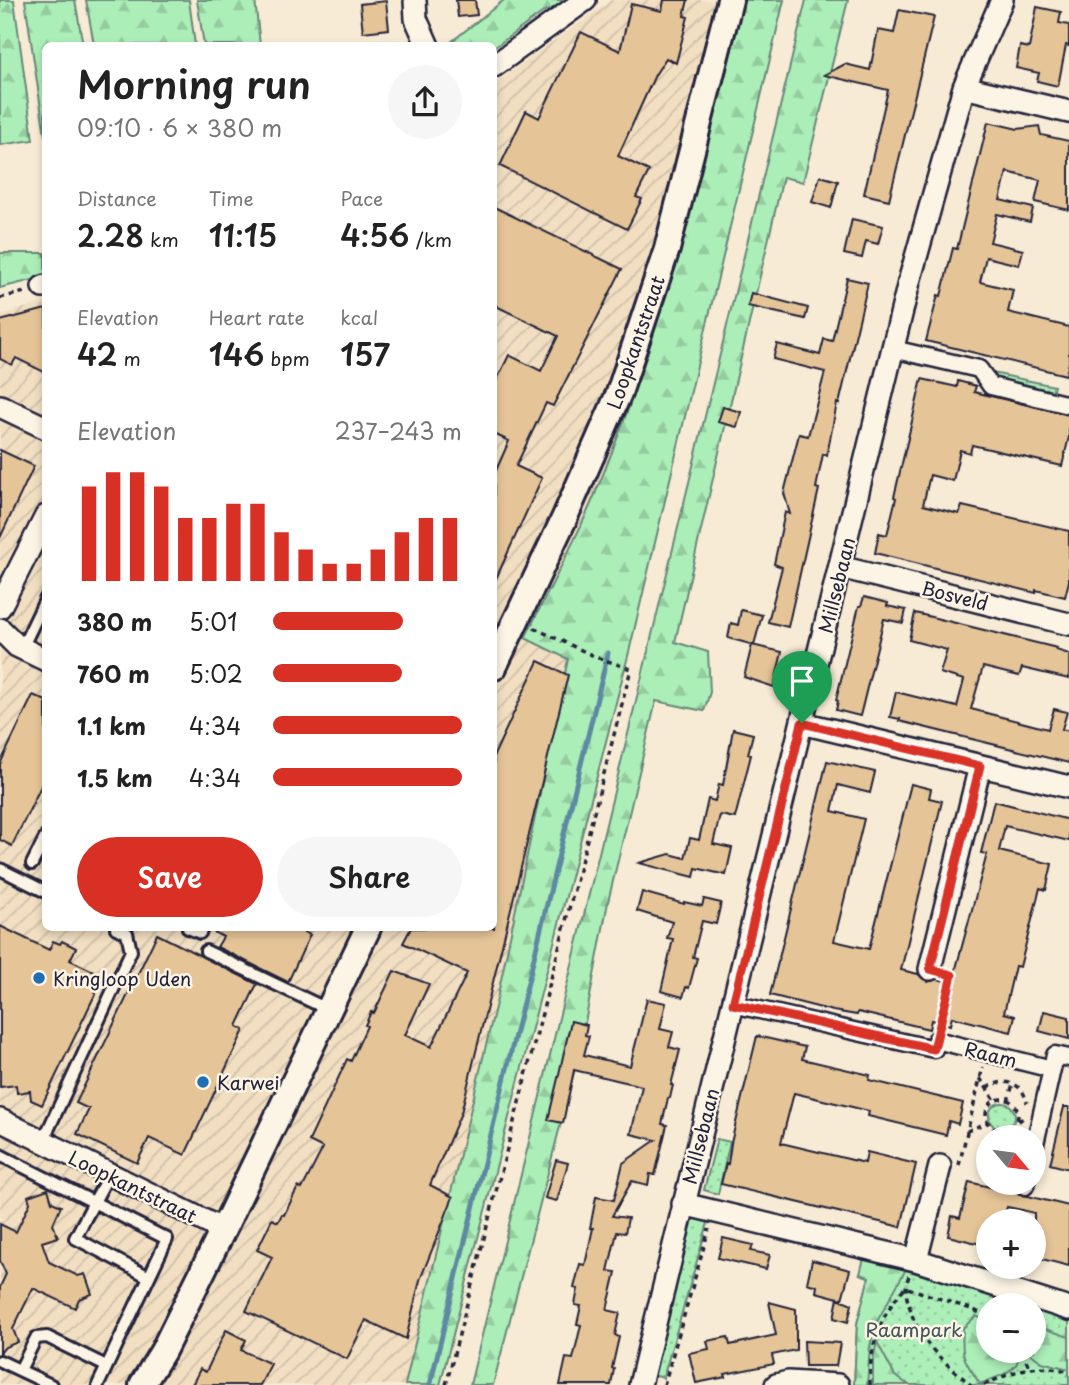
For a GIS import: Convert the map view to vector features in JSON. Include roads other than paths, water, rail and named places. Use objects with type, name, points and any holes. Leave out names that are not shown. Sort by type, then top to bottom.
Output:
[{"type":"street","points":[[415,0],[416,19],[426,42]]},
{"type":"street","points":[[497,64],[585,0]]},
{"type":"street","name":"Loopkantstraat","points":[[497,651],[516,620],[564,519],[624,380],[667,249],[730,0]]},
{"type":"street","name":"Millsebaan","points":[[646,1384],[683,1203],[893,349],[964,87],[1002,0]]},
{"type":"street","points":[[964,87],[1069,112]]},
{"type":"street","points":[[893,349],[979,369],[991,386],[1069,405]]},
{"type":"street","points":[[0,407],[42,426]]},
{"type":"street","points":[[0,607],[42,524]]},
{"type":"street","name":"Bosveld","points":[[840,567],[1069,624]]},
{"type":"street","points":[[0,628],[22,648],[42,658]]},
{"type":"street","points":[[802,723],[1069,788]]},
{"type":"street","points":[[930,969],[980,766]]},
{"type":"street","points":[[142,1385],[163,1351],[368,931]]},
{"type":"street","name":"Raam","points":[[733,1004],[934,1049],[936,1040],[1052,1069]]},
{"type":"street","points":[[1039,1125],[1055,1055],[1069,1058]]},
{"type":"street","name":"Loopkantstraat","points":[[0,1119],[223,1230]]},
{"type":"street","points":[[916,1260],[949,1168]]},
{"type":"street","points":[[683,1203],[916,1260],[1069,1309]]},
{"type":"street","points":[[153,1385],[163,1351]]},
{"type":"street","points":[[776,1385],[788,1382],[838,1385]]},
{"type":"lane","points":[[22,648],[42,606]]},
{"type":"lane","points":[[32,864],[42,844]]},
{"type":"lane","points":[[0,869],[42,890]]},
{"type":"lane","points":[[43,1141],[131,951],[127,933],[123,931]]},
{"type":"lane","points":[[206,951],[329,1010]]},
{"type":"lane","points":[[0,1155],[167,1239],[98,1385]]},
{"type":"lane","points":[[109,1174],[75,1238],[149,1277]]},
{"type":"lane","points":[[20,1370],[36,1338],[47,1337],[106,1366]]},
{"type":"lane","points":[[0,1361],[51,1385]]},
{"type":"waterway","points":[[430,1385],[608,653]]},
{"type":"place","name":"Kringloop Uden","points":[[39,978]]},
{"type":"place","name":"Karwei","points":[[203,1082]]},
{"type":"park label","name":"Raampark","points":[[914,1329]]}]
